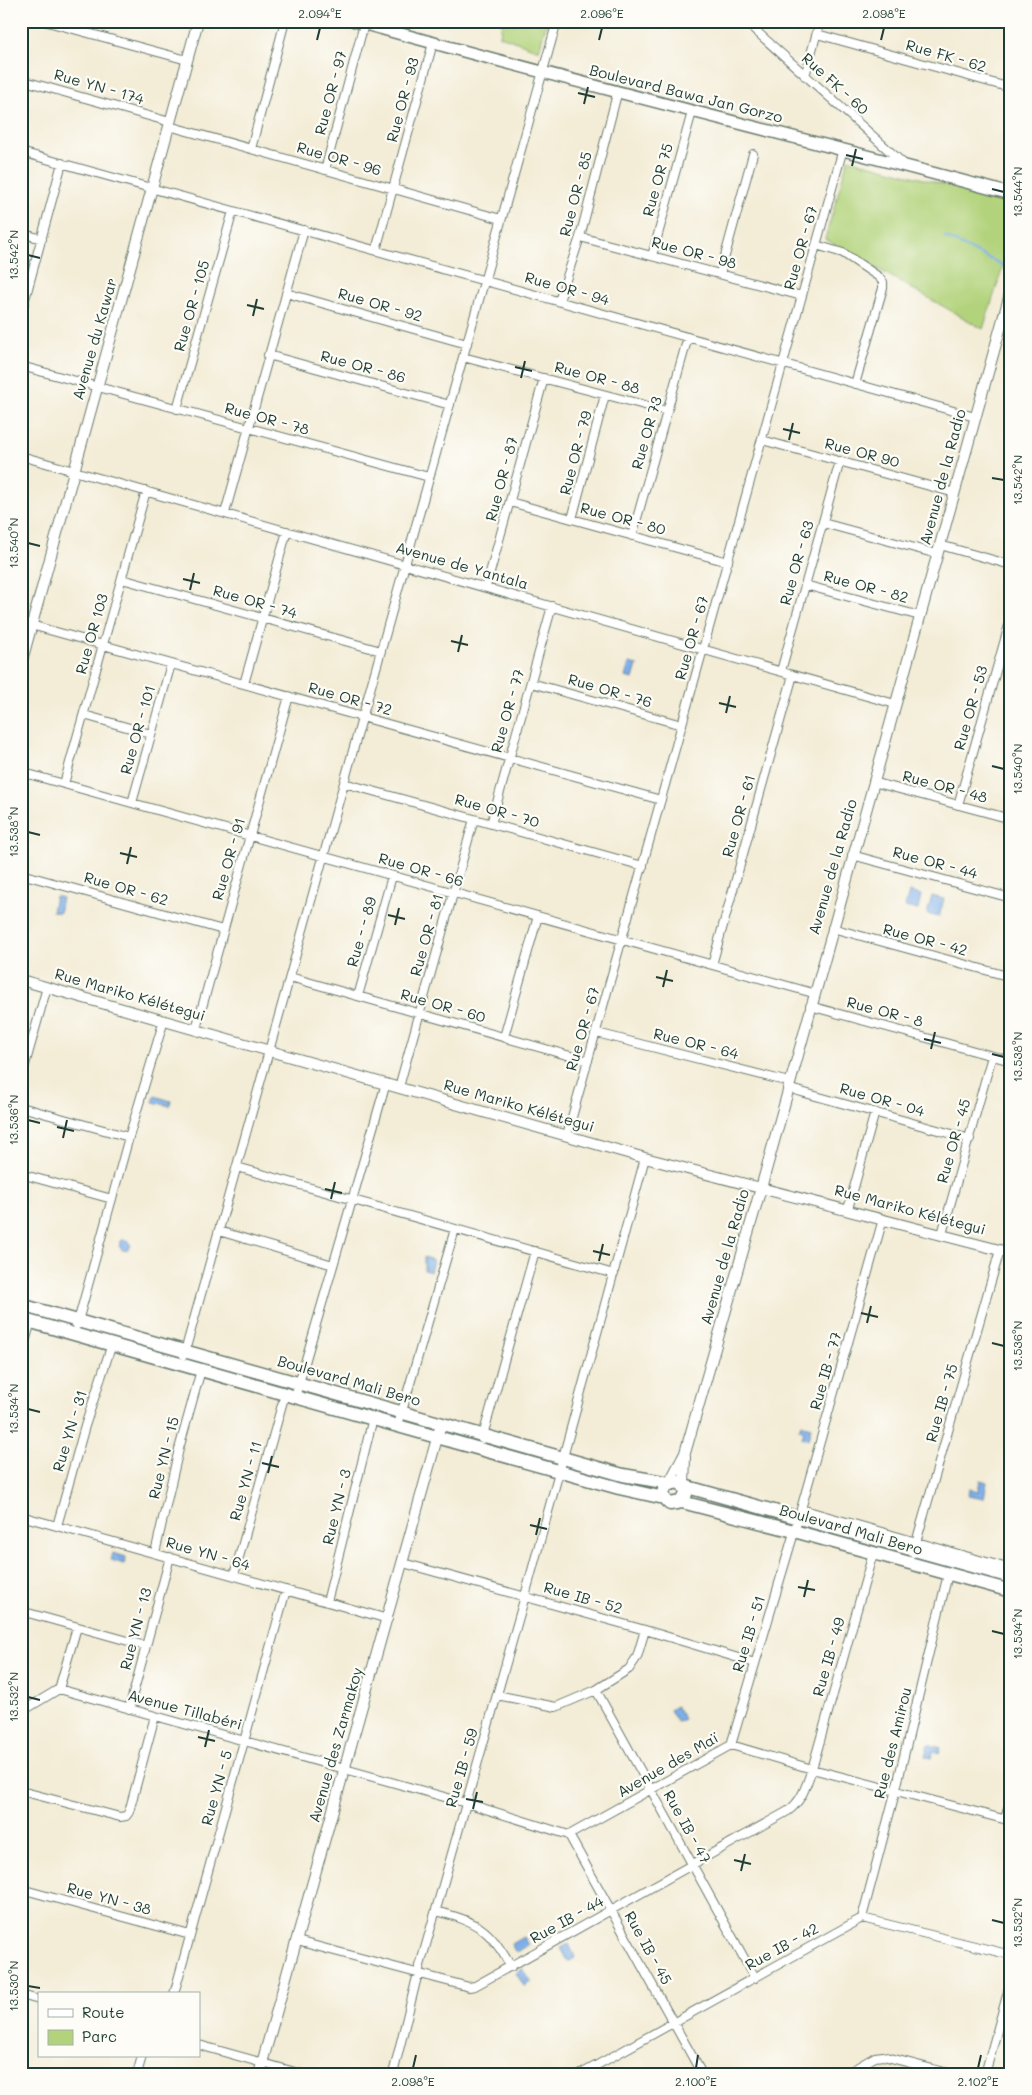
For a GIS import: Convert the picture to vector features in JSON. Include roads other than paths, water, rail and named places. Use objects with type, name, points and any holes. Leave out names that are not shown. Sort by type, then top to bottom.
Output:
[{"type":"main road","name":"Boulevard Bawa Jan Gorzo","points":[[359,23],[380,25],[433,43],[617,94],[843,149],[1011,194]]},
{"type":"main road","name":"Boulevard Mali Bero","points":[[21,1305],[623,1475],[669,1483]]},
{"type":"main road","name":"Boulevard Mali Bero","points":[[26,1320],[290,1396],[664,1498]]},
{"type":"main road","points":[[678,1482],[684,1486],[686,1494],[682,1502],[670,1504],[664,1498],[663,1491],[669,1483],[678,1482]]},
{"type":"main road","name":"Boulevard Mali Bero","points":[[684,1486],[800,1513],[1011,1577]]},
{"type":"main road","name":"Boulevard Mali Bero","points":[[682,1502],[1011,1591]]},
{"type":"street","points":[[44,21],[187,60]]},
{"type":"street","name":"Avenue du Kawar","points":[[21,664],[198,21]]},
{"type":"street","points":[[250,149],[285,21]]},
{"type":"street","points":[[182,1364],[557,21]]},
{"type":"street","name":"Rue FK - 60","points":[[745,21],[907,166]]},
{"type":"street","points":[[805,76],[820,21]]},
{"type":"street","name":"Rue OR - 97","points":[[324,170],[359,23]]},
{"type":"street","name":"Rue FK - 62","points":[[817,34],[1011,88]]},
{"type":"street","name":"Rue OR - 93","points":[[376,250],[433,43]]},
{"type":"street","name":"Rue YN - 174","points":[[21,80],[170,124]]},
{"type":"street","name":"Rue OR - 85","points":[[559,301],[580,236],[617,94]]},
{"type":"street","name":"Rue OR 75","points":[[652,256],[692,112]]},
{"type":"street","name":"Rue OR - 96","points":[[170,124],[250,149],[501,219]]},
{"type":"street","name":"Rue OR - 67","points":[[567,1135],[843,149]]},
{"type":"street","name":"Rue OR - 94","points":[[21,152],[975,418]]},
{"type":"street","points":[[720,274],[753,154]]},
{"type":"street","points":[[21,314],[62,163]]},
{"type":"street","name":"Rue OR - 105","points":[[177,408],[233,211]]},
{"type":"street","points":[[225,513],[304,230]]},
{"type":"street","points":[[21,233],[42,239]]},
{"type":"street","name":"Rue OR - 98","points":[[580,236],[802,296]]},
{"type":"street","points":[[816,245],[843,253],[879,277],[883,282],[883,288],[855,384]]},
{"type":"street","name":"Avenue de la Radio","points":[[669,1483],[685,1453],[761,1188],[813,993],[1011,290]]},
{"type":"street","name":"Rue OR - 92","points":[[286,292],[467,344]]},
{"type":"street","name":"Rue OR 73","points":[[632,536],[688,337]]},
{"type":"street","name":"Rue OR - 86","points":[[268,355],[450,405]]},
{"type":"street","name":"Rue OR - 88","points":[[463,357],[667,411]]},
{"type":"street","name":"Rue OR - 78","points":[[21,366],[429,478]]},
{"type":"street","name":"Rue OR - 87","points":[[486,587],[544,378]]},
{"type":"street","name":"Rue OR - 79","points":[[572,519],[605,394]]},
{"type":"street","name":"Rue OR 90","points":[[762,440],[954,493]]},
{"type":"street","name":"Avenue de Yantala","points":[[21,456],[895,704]]},
{"type":"street","name":"Rue OR - 63","points":[[781,671],[840,461]]},
{"type":"street","name":"Rue OR 103","points":[[64,784],[146,491]]},
{"type":"street","name":"Rue OR - 80","points":[[510,502],[728,562]]},
{"type":"street","points":[[823,523],[1011,565]]},
{"type":"street","points":[[244,684],[286,531]]},
{"type":"street","name":"Rue OR - 74","points":[[122,579],[381,652]]},
{"type":"street","name":"Rue OR - 82","points":[[805,585],[920,616]]},
{"type":"street","name":"Rue OR - 77","points":[[491,824],[552,606]]},
{"type":"street","name":"Rue OR - 53","points":[[958,805],[1011,618]]},
{"type":"street","name":"Rue OR - 72","points":[[31,625],[661,800]]},
{"type":"street","name":"Rue OR - 101","points":[[132,803],[171,664]]},
{"type":"street","name":"Rue OR - 61","points":[[712,965],[793,675]]},
{"type":"street","name":"Rue OR - 76","points":[[531,683],[682,725]]},
{"type":"street","name":"Rue OR - 91","points":[[196,1029],[289,696]]},
{"type":"street","points":[[84,715],[151,734]]},
{"type":"street","name":"Rue OR - 66","points":[[21,772],[813,993]]},
{"type":"street","name":"Rue OR - 48","points":[[873,782],[1011,819]]},
{"type":"street","name":"Rue OR - 70","points":[[344,783],[642,866]]},
{"type":"street","name":"Rue OR - 81","points":[[400,1086],[474,820]]},
{"type":"street","name":"Rue OR - 44","points":[[852,855],[1011,898]]},
{"type":"street","name":"Rue OR - 62","points":[[21,874],[223,930]]},
{"type":"street","name":"Rue - - 89","points":[[358,996],[392,876]]},
{"type":"street","points":[[504,1037],[538,916]]},
{"type":"street","name":"Rue OR - 42","points":[[832,928],[1011,977]]},
{"type":"street","name":"Rue OR - 60","points":[[290,977],[588,1061]]},
{"type":"street","name":"Rue Mariko Kélétegui","points":[[21,980],[400,1086],[645,1158],[848,1209],[1011,1253]]},
{"type":"street","points":[[21,1079],[47,987]]},
{"type":"street","name":"Rue OR - 8","points":[[810,1006],[1011,1061]]},
{"type":"street","points":[[74,1334],[164,1020]]},
{"type":"street","name":"Rue OR - 64","points":[[597,1033],[788,1085]]},
{"type":"street","name":"Rue OR - 45","points":[[942,1234],[992,1056]]},
{"type":"street","name":"Rue YN - 11","points":[[234,1575],[290,1396],[299,1384],[386,1083]]},
{"type":"street","name":"Rue OR - 04","points":[[788,1085],[970,1139]]},
{"type":"street","points":[[21,1107],[129,1137]]},
{"type":"street","points":[[848,1209],[875,1112]]},
{"type":"street","name":"Rue IB - 59","points":[[393,2074],[418,1973],[560,1471],[645,1158]]},
{"type":"street","points":[[237,1167],[614,1274]]},
{"type":"street","points":[[21,1174],[112,1199]]},
{"type":"street","name":"Rue IB - 77","points":[[794,1531],[883,1219]]},
{"type":"street","points":[[398,1425],[455,1229]]},
{"type":"street","points":[[219,1231],[333,1265]]},
{"type":"street","name":"Rue IB - 75","points":[[910,1564],[1000,1250]]},
{"type":"street","points":[[479,1448],[535,1251]]},
{"type":"street","points":[[21,1356],[26,1320]]},
{"type":"street","name":"Rue YN - 31","points":[[57,1526],[85,1426],[112,1344]]},
{"type":"street","name":"Rue YN - 15","points":[[155,1553],[179,1449],[202,1370]]},
{"type":"street","name":"Rue YN - 3","points":[[327,1602],[373,1418]]},
{"type":"street","name":"Avenue des Zarmakoy","points":[[260,2074],[441,1424]]},
{"type":"street","name":"Avenue de la Radio","points":[[684,1486],[685,1453]]},
{"type":"street","name":"Rue YN - 64","points":[[21,1516],[388,1618]]},
{"type":"street","name":"Rue IB - 51","points":[[731,1745],[794,1531]]},
{"type":"street","name":"Boulevard Mali Bero","points":[[915,1547],[1011,1569]]},
{"type":"street","name":"Rue IB - 49","points":[[812,1769],[872,1553]]},
{"type":"street","name":"Rue YN - 13","points":[[129,1709],[170,1557]]},
{"type":"street","name":"Rue IB - 52","points":[[403,1563],[645,1630],[755,1663]]},
{"type":"street","name":"Rue des Amirou","points":[[862,1918],[896,1790],[948,1574]]},
{"type":"street","name":"Rue YN - 5","points":[[175,1992],[286,1590]]},
{"type":"street","points":[[21,1611],[146,1646]]},
{"type":"street","points":[[21,1712],[59,1690],[77,1627]]},
{"type":"street","points":[[497,1695],[556,1707],[596,1690],[634,1664],[645,1630]]},
{"type":"street","name":"Avenue Tillabéri","points":[[59,1690],[345,1770]]},
{"type":"street","name":"Rue IB - 47","points":[[596,1690],[755,1978]]},
{"type":"street","points":[[21,1791],[120,1818],[126,1816],[129,1812],[155,1716]]},
{"type":"street","name":"Avenue des Maï","points":[[569,1835],[731,1745],[812,1769],[1008,1820]]},
{"type":"street","name":"Rue IB - 44","points":[[297,1941],[472,1987],[612,1911],[797,1805],[802,1798],[812,1769]]},
{"type":"street","points":[[345,1770],[466,1803],[569,1835]]},
{"type":"street","points":[[1008,1820],[1011,1799]]},
{"type":"street","name":"Rue IB - 45","points":[[569,1835],[702,2074]]},
{"type":"street","name":"Rue YN - 38","points":[[21,1889],[190,1936]]},
{"type":"street","points":[[436,1911],[471,1922],[485,1930],[495,1940],[511,1967]]},
{"type":"street","points":[[862,1918],[1011,1955]]},
{"type":"street","name":"Rue IB - 42","points":[[581,2074],[862,1918]]},
{"type":"street","points":[[985,2074],[1011,1981]]},
{"type":"street","points":[[21,1995],[38,2000]]},
{"type":"street","points":[[200,2045],[302,2074]]},
{"type":"street","points":[[846,2074],[875,2057],[883,2056],[926,2070],[952,2074]]},
{"type":"street","points":[[137,2074],[141,2058]]},
{"type":"water","points":[[629,663],[637,665],[633,679],[625,677]]},
{"type":"water","points":[[909,892],[921,895],[918,910],[905,907]]},
{"type":"water","points":[[55,896],[62,898],[59,913],[52,911]]},
{"type":"water","points":[[932,896],[944,899],[939,917],[927,914]]},
{"type":"water","points":[[155,1096],[171,1101],[170,1106],[153,1102]]},
{"type":"water","points":[[123,1240],[127,1240],[130,1245],[129,1249],[123,1250],[120,1247],[120,1243]]},
{"type":"water","points":[[424,1257],[433,1260],[430,1272],[424,1270]]},
{"type":"water","points":[[801,1424],[811,1427],[808,1439],[802,1438],[804,1431],[799,1429]]},
{"type":"water","points":[[980,1480],[987,1482],[984,1498],[968,1495],[969,1489],[978,1491]]},
{"type":"water","points":[[113,1553],[126,1557],[124,1564],[111,1560]]},
{"type":"water","points":[[676,1706],[684,1719],[677,1722],[670,1710]]},
{"type":"water","points":[[928,1744],[941,1748],[939,1754],[933,1752],[931,1758],[925,1756]]},
{"type":"water","points":[[523,1937],[528,1945],[516,1953],[511,1944]]},
{"type":"water","points":[[569,1944],[575,1957],[568,1961],[561,1948]]},
{"type":"water","points":[[523,1969],[531,1982],[524,1986],[516,1973]]},
{"type":"waterway","points":[[945,237],[1011,269]]}]
